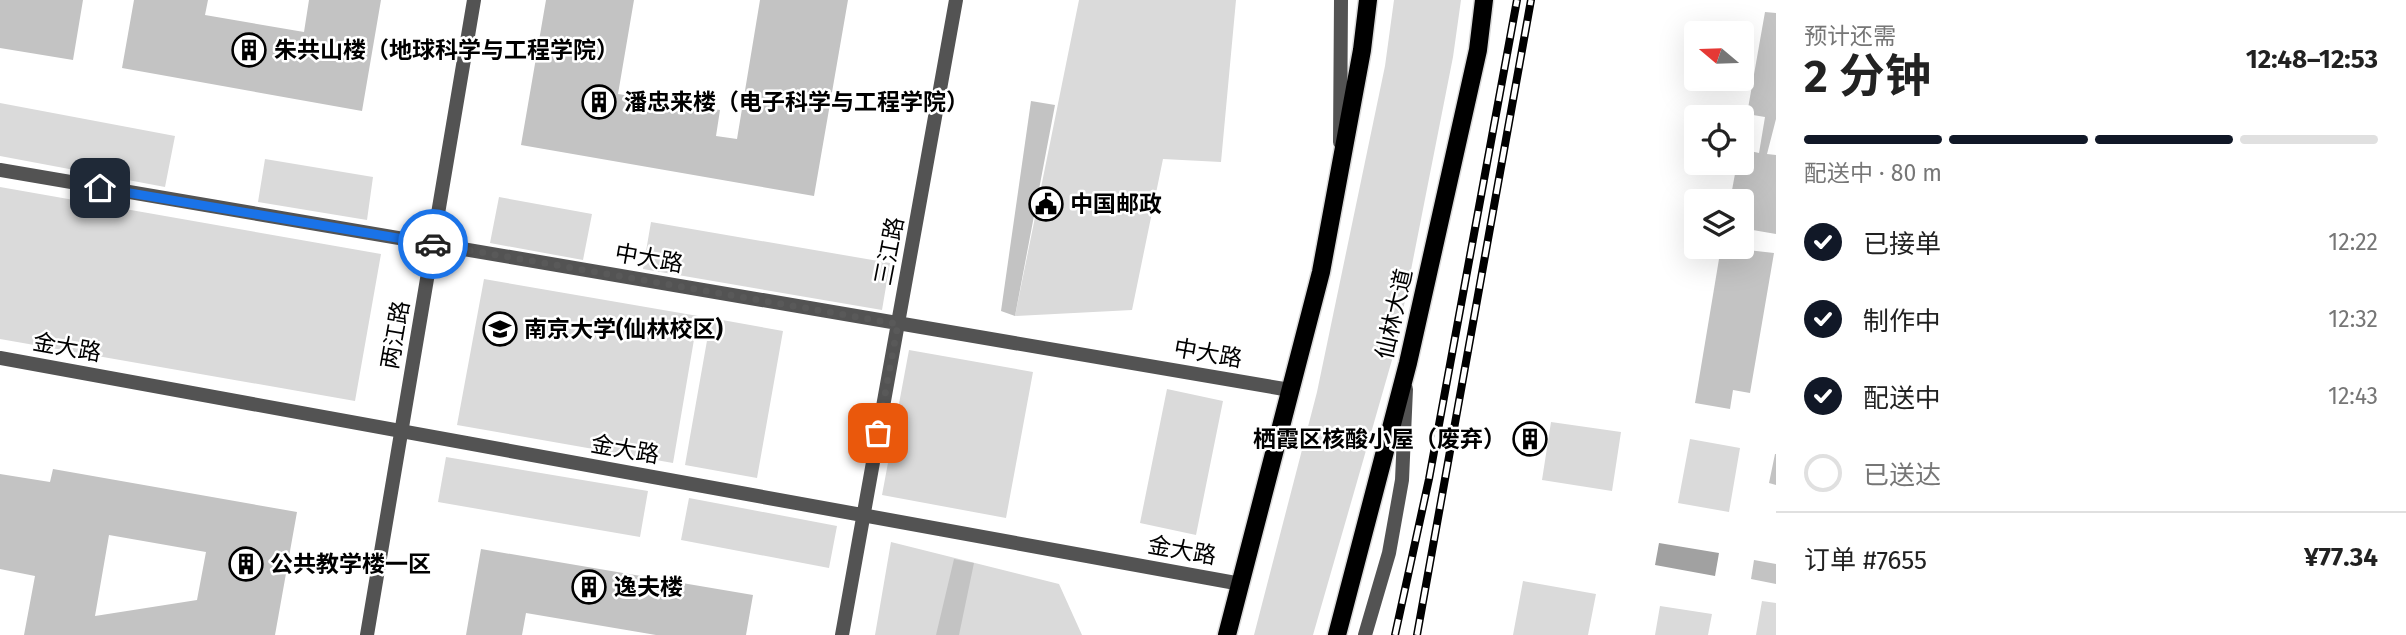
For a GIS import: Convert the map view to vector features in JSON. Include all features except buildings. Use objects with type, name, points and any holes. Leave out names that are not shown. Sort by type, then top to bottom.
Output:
[{"type":"main road","points":[[1227,635],[1321,272],[1368,0]]},
{"type":"main road","name":"仙林大道","points":[[1337,635],[1408,363],[1478,50],[1484,0]]},
{"type":"street","name":"两江路","points":[[367,635],[474,0]]},
{"type":"street","name":"三江路","points":[[842,635],[956,0]]},
{"type":"street","points":[[1340,168],[1341,0]]},
{"type":"street","name":"中大路","points":[[0,170],[1290,390]]},
{"type":"street","name":"金大路","points":[[0,358],[1241,584]]},
{"type":"street","points":[[1366,635],[1389,553],[1402,480],[1408,363]]},
{"type":"shaded area","points":[[1079,0],[1236,0],[1221,162],[1163,159],[1132,310],[1015,316]]},
{"type":"shaded area","points":[[1394,0],[1461,0],[1453,57],[1396,346],[1313,635],[1254,635],[1317,392],[1385,66]]},
{"type":"shaded area","points":[[0,103],[175,136],[165,187],[0,156]]},
{"type":"shaded area","points":[[265,159],[373,177],[367,220],[258,202]]},
{"type":"shaded area","points":[[0,187],[381,254],[355,401],[0,339]]},
{"type":"shaded area","points":[[499,197],[592,214],[583,260],[490,243]]},
{"type":"shaded area","points":[[651,222],[890,263],[882,310],[643,269]]},
{"type":"shaded area","points":[[484,279],[698,316],[673,463],[457,425]]},
{"type":"shaded area","points":[[711,318],[783,331],[757,478],[685,465]]},
{"type":"shaded area","points":[[909,350],[1033,372],[1006,518],[882,495]]},
{"type":"shaded area","points":[[1167,389],[1223,401],[1196,535],[1140,523]]},
{"type":"shaded area","points":[[1551,422],[1621,432],[1612,491],[1542,480]]},
{"type":"shaded area","points":[[1690,439],[1740,448],[1729,512],[1678,503]]},
{"type":"shaded area","points":[[446,457],[648,491],[640,537],[438,502]]},
{"type":"shaded area","points":[[689,498],[837,526],[829,568],[681,540]]},
{"type":"shaded area","points":[[891,542],[1059,584],[1082,635],[875,635]]},
{"type":"shaded area","points":[[1659,543],[1719,553],[1715,576],[1655,565]]},
{"type":"shaded area","points":[[1523,581],[1596,594],[1588,635],[1513,635]]},
{"type":"shaded area","points":[[1762,601],[1776,603],[1776,635],[1756,635]]},
{"type":"shaded area","points":[[1660,606],[1712,614],[1708,635],[1655,635]]},
{"type":"railway","points":[[1395,635],[1429,479],[1517,0]]},
{"type":"railway","points":[[1417,635],[1531,0]]},
{"type":"way so far","points":[[433,244],[898,324],[878,433]]},
{"type":"place","name":"朱共山楼（地球科学与工程学院）","points":[[249,50]]},
{"type":"place","name":"潘忠来楼（电子科学与工程学院）","points":[[599,102]]},
{"type":"place","name":"中国邮政","points":[[1046,204]]},
{"type":"place","name":"南京大学(仙林校区)","points":[[500,329]]},
{"type":"place","name":"栖霞区核酸小屋（废弃）","points":[[1530,439]]},
{"type":"place","name":"公共教学楼一区","points":[[246,564]]},
{"type":"place","name":"逸夫楼","points":[[589,587]]},
{"type":"route","points":[[100,188],[433,244]]}]
